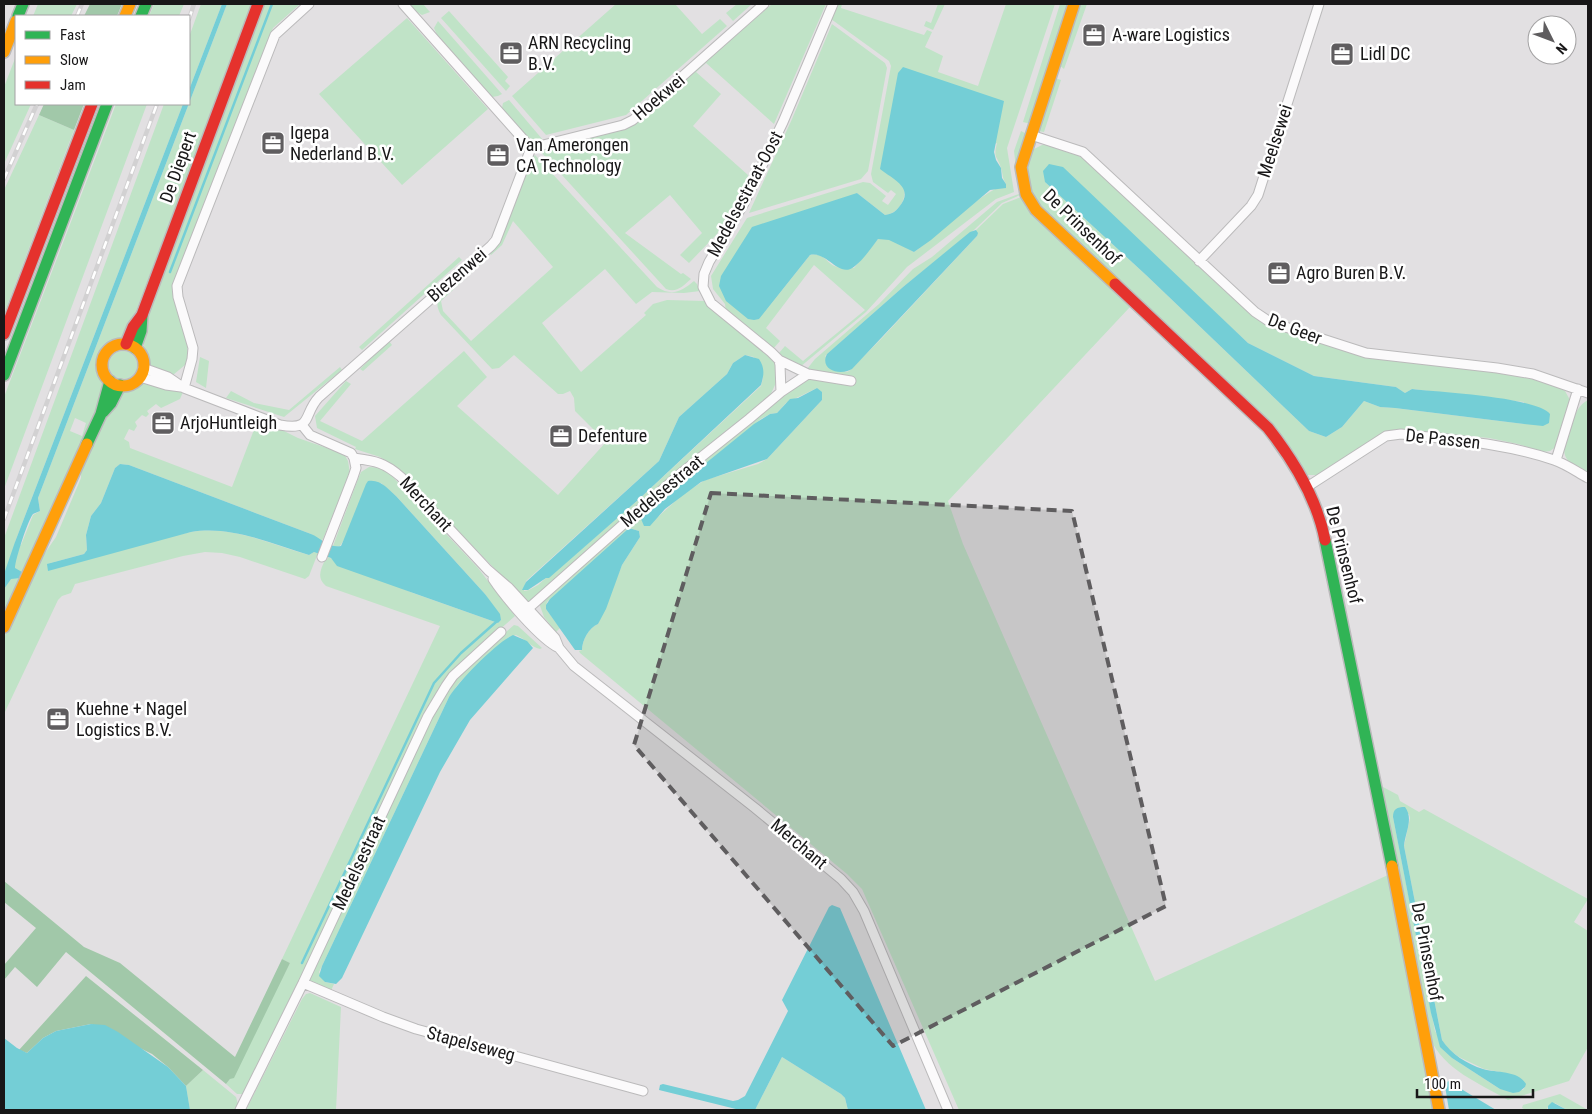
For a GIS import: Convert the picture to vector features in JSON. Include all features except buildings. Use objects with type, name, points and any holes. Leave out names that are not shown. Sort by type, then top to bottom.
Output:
[{"type":"main road","name":"De Diepert","points":[[131,346],[133,326],[142,315],[258,4]]},
{"type":"main road","name":"De Prinsenhof","points":[[1074,4],[1021,167],[1026,194],[1030,202],[1268,428],[1295,464],[1307,487],[1321,520],[1401,911],[1439,1110]]},
{"type":"main road","points":[[4,52],[15,24]]},
{"type":"main road","points":[[4,334],[92,105]]},
{"type":"main road","points":[[4,375],[107,105]]},
{"type":"main road","points":[[113,346],[131,346],[142,357],[142,372],[131,384],[115,383],[103,370],[104,356],[113,346]]},
{"type":"main road","points":[[4,627],[101,414],[112,403],[115,383]]},
{"type":"street","points":[[184,388],[193,348],[178,297],[178,286],[275,35],[309,4]]},
{"type":"street","points":[[403,4],[531,148]]},
{"type":"street","name":"Hoekwei","points":[[531,148],[623,125],[633,120],[764,4]]},
{"type":"street","name":"Medelsestraat-Oost","points":[[833,4],[783,122],[751,188],[704,274],[704,287],[711,303],[779,360],[808,374],[851,381]]},
{"type":"street","name":"Meelsewei","points":[[1199,261],[1251,206],[1258,195],[1319,4]]},
{"type":"street","name":"De Geer","points":[[1031,135],[1083,152],[1255,312],[1270,322],[1366,353],[1533,374],[1588,393]]},
{"type":"street","name":"Biezenwei","points":[[302,424],[308,418],[313,405],[319,397],[496,240],[531,148]]},
{"type":"street","points":[[779,360],[781,392]]},
{"type":"street","points":[[142,372],[166,385],[184,388],[280,425],[294,427],[302,424]]},
{"type":"street","name":"Medelsestraat","points":[[525,611],[659,492],[781,392],[808,374]]},
{"type":"street","points":[[1556,460],[1578,389]]},
{"type":"street","name":"Merchant","points":[[302,424],[310,435],[351,453],[354,458],[388,466],[401,477],[488,570],[502,592],[525,611],[550,644],[559,648],[574,666],[755,808],[841,879],[853,892],[864,911],[948,1110]]},
{"type":"street","name":"De Passen","points":[[1307,487],[1386,436],[1401,434],[1495,445],[1556,460],[1588,478]]},
{"type":"street","points":[[322,558],[356,468],[354,458]]},
{"type":"street","name":"Medelsestraat","points":[[240,1110],[303,983],[428,716],[453,676],[501,632]]},
{"type":"street","name":"Stapelseweg","points":[[303,983],[416,1029],[642,1090]]},
{"type":"highlighted area","points":[[711,493],[1072,511],[1166,906],[893,1046],[634,745]]},
{"type":"green space","points":[[38,4],[77,4],[72,15],[33,15]]},
{"type":"green space","points":[[90,4],[122,4],[117,15],[84,15]]},
{"type":"green space","points":[[154,4],[184,4],[179,15],[149,15]]},
{"type":"green space","points":[[201,4],[222,4],[190,87],[190,34]]},
{"type":"green space","points":[[227,4],[254,4],[129,329],[122,337],[104,346],[98,354],[97,372],[103,381],[102,394],[4,616],[4,538],[164,105],[183,105],[15,542],[21,545],[33,515],[40,511],[38,498],[188,105],[190,105]],"holes":[[[75,418],[86,423],[82,436],[70,431]]]},
{"type":"green space","points":[[265,4],[300,4],[273,28],[173,289],[187,343],[188,357],[185,365],[173,375],[161,372],[151,365],[145,353],[143,338],[157,285]]},
{"type":"green space","points":[[409,4],[423,4],[430,12],[422,15]]},
{"type":"green space","points":[[616,4],[675,4],[702,34],[720,19],[727,26],[626,115],[546,135],[512,96]]},
{"type":"green space","points":[[737,4],[752,4],[733,21],[726,13]]},
{"type":"green space","points":[[772,4],[826,4],[774,124],[706,63],[696,72],[721,94],[693,126],[748,175],[746,186],[717,234],[689,263],[680,255],[702,233],[670,195],[625,233],[681,274],[683,273],[691,279],[677,289],[666,289],[540,151],[632,126]]},
{"type":"green space","points":[[837,4],[842,4],[841,8],[924,35],[927,30],[932,32],[925,47],[943,56],[938,72],[978,86],[1006,4],[1055,4],[1007,148],[1014,192],[996,199],[907,267],[866,312],[800,367],[779,353],[785,346],[803,361],[865,310],[814,265],[766,328],[780,341],[773,349],[726,312],[725,304],[713,289],[711,276],[747,218],[863,182],[870,183],[886,196],[882,201],[888,205],[896,194],[891,190],[888,193],[873,182],[871,174],[891,66],[889,61],[831,19]],"holes":[[[997,143],[996,157],[1006,184],[982,197],[925,244],[914,252],[889,239],[878,239],[854,268],[834,266],[819,255],[810,255],[759,319],[857,193],[885,215],[890,214],[898,209],[903,201],[904,188]]]},
{"type":"green space","points":[[938,4],[945,4],[933,30],[924,26],[926,21],[931,23]]},
{"type":"green space","points":[[1060,4],[1069,4],[1031,124],[1023,122]]},
{"type":"green space","points":[[1079,4],[1087,4],[1064,69],[1059,65]]},
{"type":"green space","points":[[449,11],[508,77],[505,81],[510,86],[506,91],[441,18]]},
{"type":"green space","points":[[407,18],[488,109],[402,185],[319,94]]},
{"type":"green space","points":[[438,21],[502,94],[492,97],[437,35],[434,28]]},
{"type":"green space","points":[[832,24],[885,63],[887,68],[868,171],[861,179],[749,213],[792,119]]},
{"type":"green space","points":[[15,59],[15,105],[31,105],[4,164],[4,87]]},
{"type":"green space","points":[[1055,78],[1061,80],[1044,132],[1038,131]]},
{"type":"green space","points":[[509,100],[543,140],[530,138],[520,130],[502,108],[503,103]]},
{"type":"green space","points":[[44,105],[84,105],[74,130],[39,115]]},
{"type":"green space","points":[[116,105],[147,105],[4,489],[4,397]]},
{"type":"green space","points":[[39,115],[74,130],[4,314],[4,190]]},
{"type":"green space","points":[[1021,131],[1027,134],[1016,168],[1014,151]]},
{"type":"green space","points":[[1042,145],[1053,146],[1081,157],[1227,293],[1265,324],[1364,357],[1479,370],[1532,379],[1560,388],[1565,391],[1570,404],[1557,446],[1550,451],[1543,452],[1489,438],[1397,429],[1385,432],[1317,475],[1307,475],[1036,204],[1025,170],[1032,150]],"holes":[[[1045,182],[1159,260],[1248,343],[1314,376],[1396,387],[1405,393],[1412,389],[1524,402],[1524,424],[1380,407],[1364,401],[1342,427],[1326,437],[1309,431],[1146,275]]]},
{"type":"green space","points":[[535,155],[657,287],[667,292],[677,292],[694,281],[700,291],[684,293],[652,292],[636,304],[605,269],[542,323],[581,372],[646,315],[644,313],[653,304],[667,300],[705,301],[774,360],[777,375],[768,398],[529,604],[396,467],[380,457],[355,449],[356,447],[317,428],[315,416],[346,381],[351,384],[320,421],[362,441],[464,351],[487,377],[457,406],[558,495],[606,442],[575,411],[574,398],[570,391],[558,394],[514,355],[499,368],[492,369],[441,315],[438,308],[440,296],[479,262],[481,264],[441,301],[443,311],[471,341],[553,267],[513,221],[502,245],[491,255],[489,252],[496,246],[532,158]],"holes":[[[745,355],[754,357],[763,378],[761,386],[638,500],[549,577],[538,585],[524,591],[526,581],[659,461],[679,417],[727,374],[733,363]]]},
{"type":"green space","points":[[1020,195],[1002,203],[974,230],[903,287],[825,356],[846,372],[849,371],[977,236],[976,230],[1003,204],[1021,197],[1026,207],[1130,307],[948,501],[963,544],[1155,981],[1388,875],[1433,1110],[959,1110],[862,889],[847,874],[580,653],[579,651],[582,650],[583,642],[587,635],[598,624],[622,565],[640,537],[639,531],[629,528],[547,602],[546,609],[560,628],[556,632],[544,617],[539,603],[651,502],[803,381],[811,377],[836,375],[807,369],[815,359],[879,304],[913,269],[932,257],[997,202]],"holes":[[[817,388],[822,400],[767,459],[758,464],[705,480],[682,495],[659,516],[643,523],[642,519],[665,497],[761,419],[770,414],[777,413],[786,403]]]},
{"type":"green space","points":[[459,257],[462,260],[362,350],[359,347]]},
{"type":"green space","points":[[389,341],[392,345],[363,371],[360,369]]},
{"type":"green space","points":[[123,351],[133,355],[137,365],[133,375],[123,379],[113,375],[109,365],[113,355]]},
{"type":"green space","points":[[200,357],[209,361],[206,388],[196,382]]},
{"type":"green space","points":[[340,367],[342,370],[284,417],[226,398],[231,391],[254,403],[289,410]]},
{"type":"green space","points":[[145,383],[183,392],[180,399],[161,408],[156,404],[147,411],[149,414],[146,417],[142,415],[135,422],[137,426],[134,431],[129,429],[124,439],[129,442],[130,448],[232,487],[257,422],[278,428],[298,438],[344,454],[348,461],[350,473],[323,539],[321,541],[311,534],[129,465],[120,464],[115,468],[101,503],[91,516],[86,535],[87,550],[84,554],[47,564],[191,532],[221,531],[251,537],[309,555],[314,552],[318,553],[309,576],[305,579],[240,557],[205,552],[75,584],[71,593],[62,596],[58,600],[4,714],[4,637],[36,566],[56,537],[81,478],[81,467],[116,400],[123,391]]},
{"type":"green space","points":[[1588,400],[1588,474],[1569,462],[1564,450],[1575,415],[1578,409]]},
{"type":"green space","points":[[369,467],[381,468],[391,475],[478,568],[515,616],[467,658],[452,674],[244,1094],[237,1094],[226,1084],[290,963],[282,959],[440,626],[326,586],[320,577],[325,560],[328,557],[413,593],[498,623],[501,620],[485,594],[396,496],[381,483],[340,546],[333,546],[361,472]]},
{"type":"green space","points":[[514,625],[518,626],[542,648],[534,647],[516,635],[509,637],[459,683],[449,697],[319,972],[325,982],[334,984],[330,993],[308,979],[432,714],[448,688],[468,665]]},
{"type":"green space","points":[[1383,787],[1398,795],[1400,801],[1419,812],[1424,809],[1588,899],[1574,922],[1588,931],[1588,1047],[1569,1081],[1508,1100],[1463,1075],[1444,1059],[1436,1049],[1430,1038],[1381,788]],"holes":[[[1409,814],[1410,818],[1404,846],[1442,1040],[1448,1049],[1459,1057],[1484,1069],[1500,1072],[1525,1087],[1523,1090],[1500,1089],[1452,1058],[1435,1031],[1393,817]]]},
{"type":"green space","points":[[4,881],[84,947],[120,963],[235,1057],[282,959],[290,963],[234,1078],[230,1079],[226,1084],[66,952],[37,987],[15,967],[4,980],[4,965],[36,928],[4,902]]},
{"type":"green space","points":[[86,976],[203,1070],[186,1086],[152,1054],[91,1024],[56,1031],[43,1038],[27,1053],[19,1050]]},
{"type":"green space","points":[[310,993],[341,1007],[336,1110],[246,1110],[302,999],[306,994]]},
{"type":"green space","points":[[782,1057],[841,1094],[845,1098],[848,1110],[755,1110]]},
{"type":"green space","points":[[203,1070],[236,1097],[238,1104],[236,1110],[190,1110],[186,1086]]},
{"type":"green space","points":[[1560,1094],[1588,1110],[1567,1110],[1555,1103],[1547,1108],[1548,1110],[1526,1110],[1522,1108],[1523,1105]]},
{"type":"water","points":[[222,4],[227,4],[190,100],[190,87]]},
{"type":"water","points":[[903,67],[1004,101],[994,152],[1001,168],[1006,188],[990,190],[914,252],[889,240],[878,239],[855,266],[844,270],[822,257],[810,255],[759,319],[748,319],[726,301],[719,286],[721,276],[752,227],[857,193],[885,215],[899,207],[905,195],[904,190],[901,185],[880,169],[898,73]]},
{"type":"water","points":[[183,105],[189,105],[38,498],[40,511],[33,514],[25,532],[15,568],[22,572],[20,578],[11,579],[4,589],[4,574]]},
{"type":"water","points":[[1049,164],[1063,167],[1248,343],[1314,376],[1396,387],[1405,393],[1412,389],[1507,399],[1527,403],[1541,408],[1550,414],[1549,423],[1543,426],[1380,407],[1364,401],[1342,427],[1326,437],[1309,431],[1146,275],[1045,182],[1043,171]]},
{"type":"water","points":[[976,230],[977,236],[852,369],[837,372],[828,368],[825,360],[827,354],[903,287],[970,232]]},
{"type":"water","points":[[745,355],[759,359],[761,362],[763,378],[761,385],[638,500],[549,578],[528,590],[522,590],[526,582],[659,461],[679,417],[727,374],[733,363]]},
{"type":"water","points":[[817,388],[822,392],[822,400],[767,459],[701,482],[665,509],[650,526],[644,526],[641,519],[679,485],[754,424],[770,414],[777,413],[790,399],[798,398]]},
{"type":"water","points":[[120,464],[129,465],[311,534],[332,546],[341,546],[368,481],[380,483],[396,496],[485,594],[500,614],[501,620],[498,623],[337,566],[331,558],[314,552],[309,555],[251,537],[221,531],[191,532],[48,571],[47,564],[84,554],[87,550],[86,535],[91,516],[101,503],[115,468]]},
{"type":"water","points":[[629,528],[639,531],[640,537],[622,565],[606,609],[598,624],[587,635],[583,642],[582,650],[575,650],[546,609],[546,605],[550,599]]},
{"type":"water","points":[[513,635],[527,641],[533,648],[470,720],[440,772],[342,978],[336,984],[325,982],[319,976],[322,966],[449,697],[479,663],[498,645]]},
{"type":"water","points":[[1405,807],[1408,812],[1409,821],[1404,846],[1442,1040],[1455,1054],[1471,1064],[1483,1069],[1518,1076],[1526,1084],[1519,1092],[1513,1093],[1500,1089],[1452,1058],[1440,1047],[1431,1013],[1393,817],[1396,809]]},
{"type":"water","points":[[832,905],[840,908],[926,1110],[848,1110],[845,1098],[841,1094],[782,1057],[755,1110],[740,1110],[659,1090],[660,1085],[663,1084],[733,1101],[745,1096],[788,1011],[782,1000],[829,907]]},
{"type":"water","points":[[91,1024],[105,1025],[118,1032],[168,1067],[186,1086],[190,1110],[4,1110],[4,1038],[27,1053],[43,1038],[56,1031]]},
{"type":"water","points":[[1448,1081],[1496,1110],[1449,1110],[1445,1086]]},
{"type":"water","points":[[1552,1102],[1567,1110],[1548,1110],[1548,1106]]},
{"type":"waterway","points":[[170,272],[272,4]]},
{"type":"waterway","points":[[302,963],[434,683],[461,653],[496,622]]},
{"type":"railway","points":[[77,15],[82,4]]},
{"type":"railway","points":[[190,16],[194,4]]},
{"type":"railway","points":[[4,179],[37,105]]},
{"type":"railway","points":[[4,519],[157,105]]},
{"type":"traffic: fast","points":[[18,15],[23,4]]},
{"type":"traffic: fast","points":[[141,15],[146,4]]},
{"type":"traffic: fast","points":[[4,375],[107,105]]},
{"type":"traffic: fast","points":[[135,348],[141,331],[142,315]]},
{"type":"traffic: fast","points":[[87,444],[101,414],[110,381]]},
{"type":"traffic: fast","points":[[103,412],[111,403],[120,385]]},
{"type":"traffic: fast","points":[[1325,540],[1392,866]]},
{"type":"traffic: slow","points":[[125,15],[130,4]]},
{"type":"traffic: slow","points":[[1074,4],[1021,167],[1026,194],[1036,210],[1115,284]]},
{"type":"traffic: slow","points":[[4,52],[15,24]]},
{"type":"traffic: slow","points":[[123,344],[138,350],[144,365],[138,380],[123,386],[108,380],[102,365],[108,350],[123,344]]},
{"type":"traffic: slow","points":[[4,627],[87,444]]},
{"type":"traffic: slow","points":[[1392,866],[1439,1110]]},
{"type":"traffic: jam","points":[[126,344],[133,327],[142,315],[258,4]]},
{"type":"traffic: jam","points":[[4,334],[92,105]]},
{"type":"traffic: jam","points":[[1115,284],[1268,428],[1287,454],[1303,481],[1316,510],[1325,540]]},
{"type":"place","name":"A-ware Logistics","points":[[1094,35]]},
{"type":"place","name":"ARN Recycling B.V.","points":[[511,53]]},
{"type":"place","name":"Lidl DC","points":[[1342,54]]},
{"type":"place","name":"Igepa Nederland B.V.","points":[[273,143]]},
{"type":"place","name":"Van Amerongen CA Technology","points":[[498,155]]},
{"type":"place","name":"Agro Buren B.V.","points":[[1279,273]]},
{"type":"place","name":"ArjoHuntleigh","points":[[163,423]]},
{"type":"place","name":"Defenture","points":[[561,436]]},
{"type":"place","name":"Kuehne + Nagel Logistics B.V.","points":[[58,719]]}]
